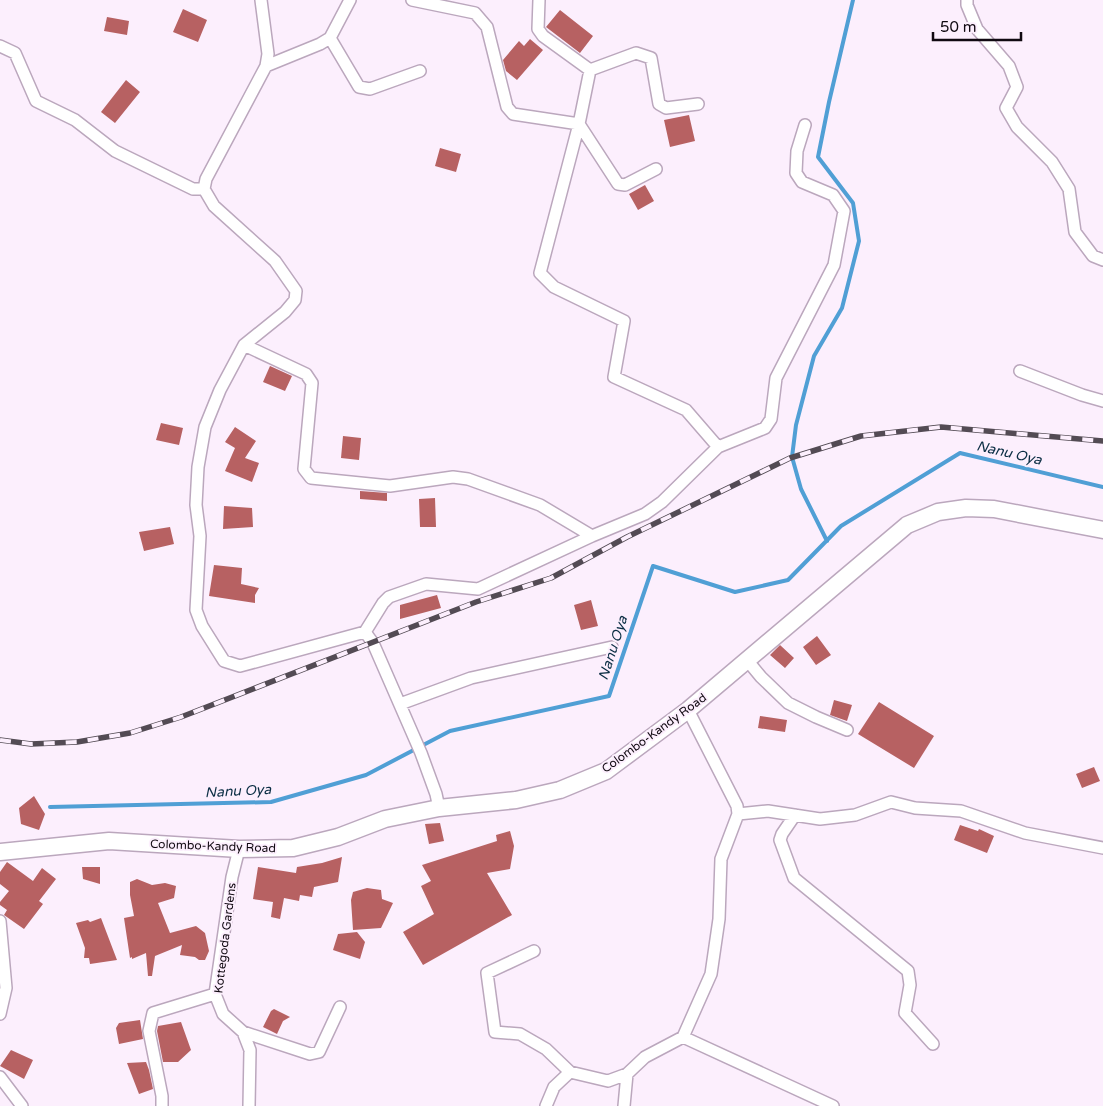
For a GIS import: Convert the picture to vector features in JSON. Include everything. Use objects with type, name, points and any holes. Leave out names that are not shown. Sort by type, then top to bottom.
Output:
[{"type":"highway","name":"Colombo-Kandy Road","points":[[0,852],[109,841],[239,849],[293,848],[338,837],[386,819],[439,808],[516,800],[560,790],[606,771],[688,710],[907,525],[938,512],[966,508],[994,509],[1103,530]]},
{"type":"street","points":[[261,0],[268,54],[266,66],[206,179],[204,189],[214,206],[275,261],[296,291],[294,300],[285,312],[244,345],[220,390],[205,427],[198,467],[196,505],[200,536],[196,610],[202,626],[224,662],[240,666],[365,632],[389,597],[426,584],[478,588],[645,514],[662,502],[718,447],[764,428],[771,419],[776,378],[834,265],[844,211],[833,195],[802,182],[796,173],[797,150],[805,125]]},
{"type":"street","points":[[266,66],[330,38],[350,0]]},
{"type":"street","points":[[412,0],[474,13],[487,27],[507,107],[513,114],[579,124],[618,184],[625,185],[656,169]]},
{"type":"street","points":[[539,0],[538,29],[543,36],[590,70]]},
{"type":"street","points":[[967,0],[967,5],[977,28],[1009,66],[1017,88],[1006,108],[1017,127],[1052,162],[1069,189],[1075,232],[1093,256],[1103,260]]},
{"type":"street","points":[[330,38],[359,87],[370,89],[420,71]]},
{"type":"street","points":[[0,46],[15,53],[36,101],[76,120],[115,151],[193,189],[204,189]]},
{"type":"street","points":[[590,70],[636,53],[651,58],[659,104],[666,108],[698,104]]},
{"type":"street","points":[[590,70],[579,124],[540,273],[554,287],[624,320],[614,377],[686,410],[718,447]]},
{"type":"street","points":[[244,345],[306,374],[312,383],[304,469],[311,478],[390,486],[452,477],[468,479],[540,505],[592,536]]},
{"type":"street","points":[[1020,371],[1103,401]]},
{"type":"street","points":[[365,632],[373,643],[411,730],[436,794],[439,808]]},
{"type":"street","points":[[400,704],[471,678],[612,647]]},
{"type":"street","points":[[748,660],[761,677],[788,703],[847,730]]},
{"type":"street","points":[[534,950],[487,972],[495,1032],[520,1034],[546,1049],[570,1072],[608,1081],[627,1074],[645,1057],[683,1037],[711,974],[719,919],[721,859],[738,814],[737,806],[688,710]]},
{"type":"street","points":[[738,814],[768,811],[820,819],[855,814],[891,802],[915,808],[961,811],[1025,833],[1103,848]]},
{"type":"street","points":[[796,815],[782,834],[780,840],[794,878],[908,971],[910,985],[905,1013],[933,1044]]},
{"type":"street","name":"Kottegoda Gardens","points":[[239,849],[232,879],[215,994],[224,1014],[243,1032]]},
{"type":"street","points":[[0,920],[6,988],[0,1014]]},
{"type":"street","points":[[162,1106],[162,1096],[149,1031],[153,1014],[215,994]]},
{"type":"street","points":[[243,1032],[310,1054],[319,1052],[340,1007]]},
{"type":"street","points":[[243,1032],[250,1050],[248,1106]]},
{"type":"street","points":[[683,1037],[833,1106]]},
{"type":"street","points":[[546,1106],[554,1087],[570,1072]]},
{"type":"street","points":[[624,1106],[627,1074]]},
{"type":"street","points":[[0,1077],[22,1106]]},
{"type":"building","points":[[183,9],[207,20],[198,42],[173,32]]},
{"type":"building","points":[[560,10],[593,36],[580,53],[546,27]]},
{"type":"building","points":[[107,17],[129,21],[127,35],[104,31]]},
{"type":"building","points":[[530,39],[543,50],[517,80],[506,71],[503,60],[519,41],[524,46]]},
{"type":"building","points":[[126,80],[140,92],[115,123],[101,112]]},
{"type":"building","points":[[689,115],[695,141],[670,147],[664,120]]},
{"type":"building","points":[[440,148],[461,154],[456,172],[435,166]]},
{"type":"building","points":[[645,185],[654,201],[638,210],[629,194]]},
{"type":"building","points":[[270,366],[292,376],[285,391],[263,382]]},
{"type":"building","points":[[161,423],[183,428],[179,445],[156,440]]},
{"type":"building","points":[[235,427],[256,441],[245,458],[259,463],[252,482],[225,471],[235,448],[225,442]]},
{"type":"building","points":[[343,436],[361,438],[359,460],[341,458]]},
{"type":"building","points":[[360,491],[387,493],[387,501],[360,499]]},
{"type":"building","points":[[435,498],[436,527],[420,527],[419,499]]},
{"type":"building","points":[[224,506],[252,508],[253,527],[223,529]]},
{"type":"building","points":[[170,527],[174,544],[144,551],[139,532]]},
{"type":"building","points":[[214,565],[242,568],[241,584],[259,588],[255,595],[255,603],[209,596]]},
{"type":"building","points":[[437,595],[441,608],[400,619],[400,605]]},
{"type":"building","points":[[591,600],[598,626],[581,630],[574,605]]},
{"type":"building","points":[[817,636],[831,655],[816,665],[803,647]]},
{"type":"building","points":[[780,645],[794,658],[785,668],[770,655]]},
{"type":"building","points":[[834,700],[852,705],[847,721],[830,715]]},
{"type":"building","points":[[879,702],[934,736],[914,768],[858,734]]},
{"type":"building","points":[[760,716],[787,720],[785,732],[758,728]]},
{"type":"building","points":[[1094,767],[1100,781],[1082,788],[1076,774]]},
{"type":"building","points":[[34,796],[45,814],[39,830],[21,824],[19,808]]},
{"type":"building","points":[[440,823],[444,841],[429,844],[425,824]]},
{"type":"building","points":[[960,825],[978,831],[979,829],[994,836],[987,853],[954,840]]},
{"type":"building","points":[[510,831],[514,846],[510,869],[487,873],[512,915],[423,965],[403,932],[434,914],[421,886],[431,881],[422,865],[497,841],[496,835]]},
{"type":"building","points":[[342,857],[338,882],[314,887],[312,897],[300,895],[299,901],[284,898],[280,919],[271,917],[273,902],[253,899],[258,867],[296,873],[297,867],[322,863]]},
{"type":"building","points":[[7,862],[33,881],[42,868],[56,879],[39,901],[43,904],[24,929],[4,915],[7,910],[0,905],[0,902],[9,891],[0,884],[0,872]]},
{"type":"building","points":[[82,867],[100,867],[100,884],[83,879]]},
{"type":"building","points":[[137,879],[152,885],[165,883],[176,886],[174,898],[158,903],[170,933],[196,926],[205,933],[209,951],[205,960],[180,955],[182,945],[155,956],[152,976],[148,976],[146,953],[132,959],[132,957],[130,958],[124,918],[134,916],[130,895],[130,882]]},
{"type":"building","points":[[367,888],[381,890],[382,899],[393,903],[381,928],[353,930],[351,900],[353,892]]},
{"type":"building","points":[[101,918],[117,960],[90,964],[89,958],[84,958],[85,948],[76,923],[88,920],[90,922]]},
{"type":"building","points":[[357,932],[365,942],[360,959],[333,950],[338,934]]},
{"type":"building","points":[[274,1009],[290,1017],[283,1021],[277,1034],[263,1027],[271,1011]]},
{"type":"building","points":[[140,1020],[143,1039],[119,1044],[116,1028],[119,1023]]},
{"type":"building","points":[[181,1022],[191,1050],[178,1062],[163,1062],[157,1031],[158,1026]]},
{"type":"building","points":[[11,1050],[33,1060],[24,1079],[0,1066]]},
{"type":"building","points":[[146,1062],[153,1089],[139,1094],[127,1063]]},
{"type":"waterway","points":[[827,541],[801,489],[792,457],[796,425],[814,356],[842,308],[859,241],[853,203],[818,157],[853,0]]},
{"type":"waterway","name":"Nanu Oya","points":[[50,807],[271,802],[366,775],[450,731],[609,696],[653,566],[735,592],[788,580],[841,526],[960,453],[1103,487]]},
{"type":"railway","points":[[0,740],[31,744],[77,742],[130,733],[181,717],[476,602],[551,578],[627,537],[790,458],[861,436],[941,427],[1103,441]]}]
